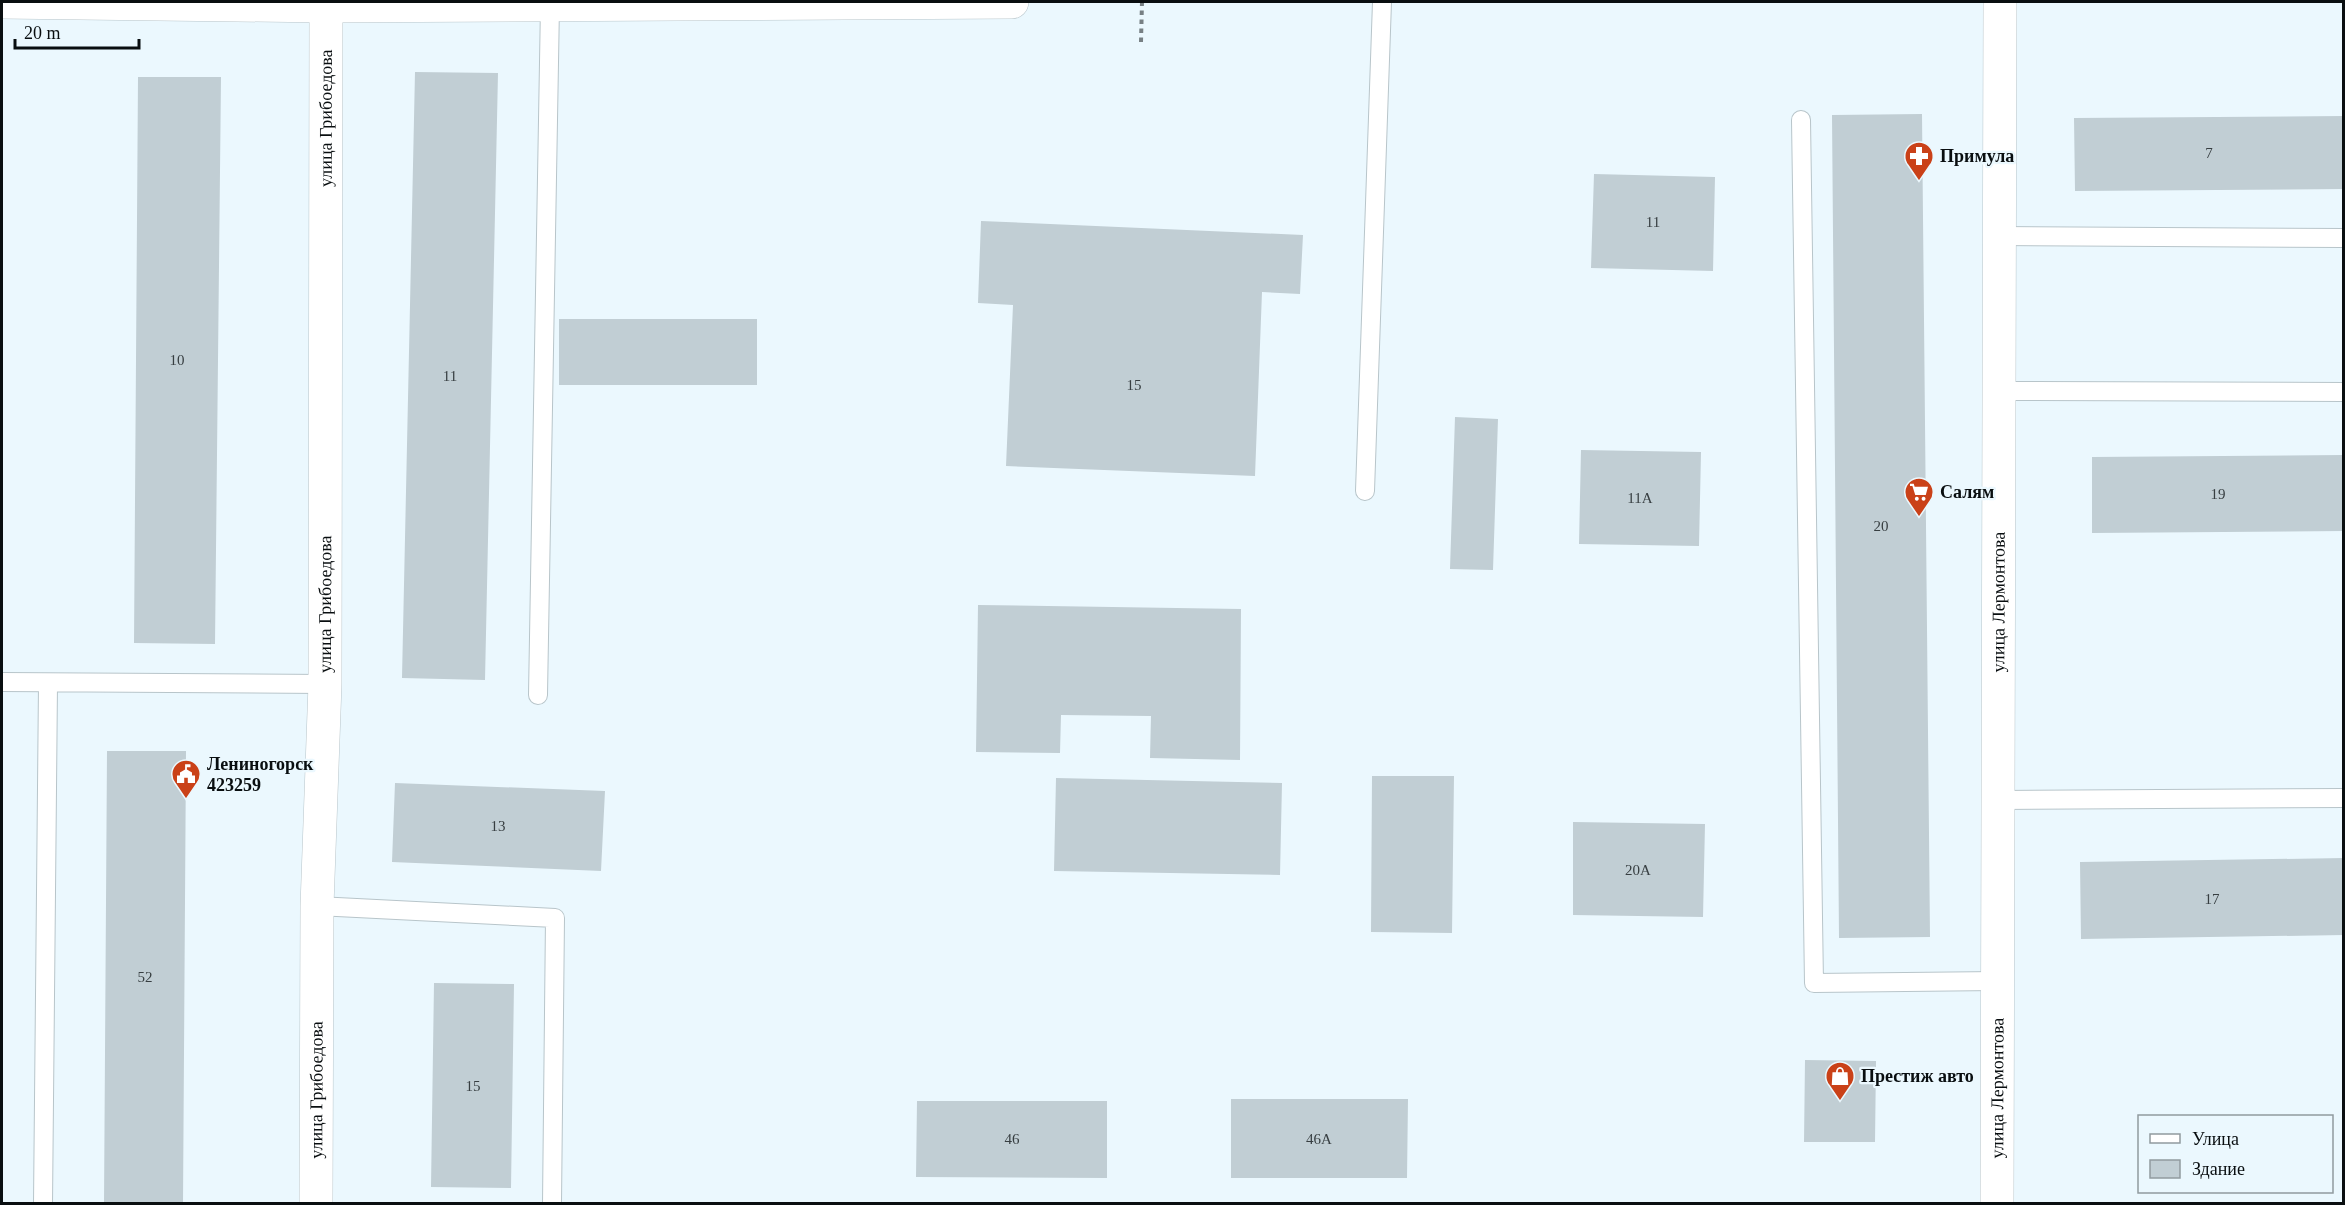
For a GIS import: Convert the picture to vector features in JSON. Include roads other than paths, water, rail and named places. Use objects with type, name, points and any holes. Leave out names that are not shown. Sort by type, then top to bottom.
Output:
[{"type":"street","points":[[2,3],[326,6],[1012,2]]},
{"type":"street","name":"улица Лермонтова","points":[[1997,1203],[2000,2]]},
{"type":"street","name":"улица Грибоедова","points":[[316,1203],[317,906],[325,684],[326,6]]},
{"type":"lane","points":[[1365,491],[1382,2]]},
{"type":"lane","points":[[538,695],[550,4]]},
{"type":"lane","points":[[1801,120],[1814,983],[1997,981]]},
{"type":"lane","points":[[1999,236],[2343,238]]},
{"type":"lane","points":[[1999,391],[2343,392]]},
{"type":"lane","points":[[2,682],[325,684]]},
{"type":"lane","points":[[43,1203],[48,684]]},
{"type":"lane","points":[[1998,800],[2343,798]]},
{"type":"lane","points":[[317,906],[555,918],[552,1203]]},
{"type":"place","name":"Примула","points":[[1919,182]]},
{"type":"place","name":"Салям","points":[[1919,518]]},
{"type":"place","name":"Лениногорск 423259","points":[[186,800]]},
{"type":"place","name":"Престиж авто","points":[[1840,1102]]}]
